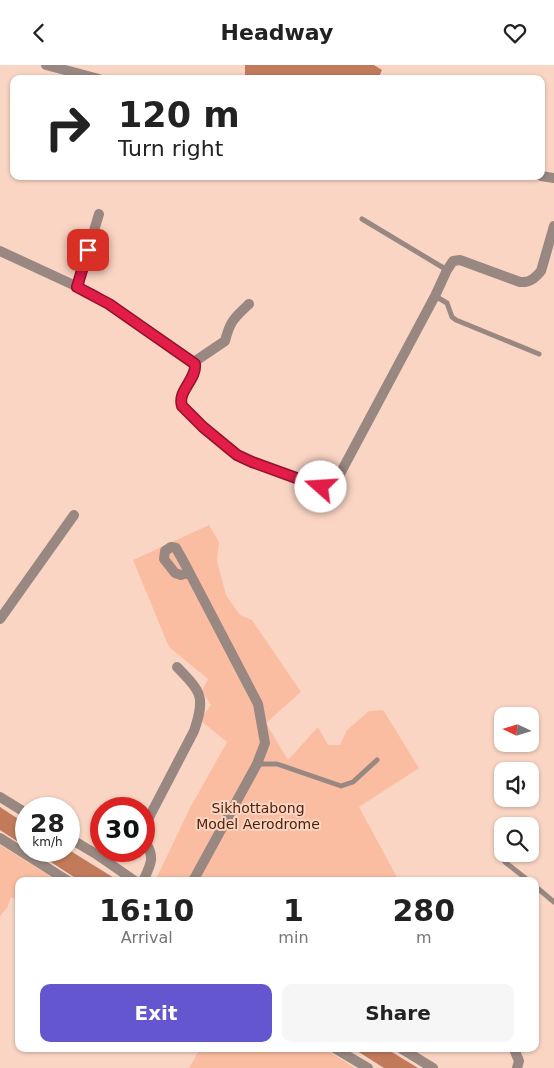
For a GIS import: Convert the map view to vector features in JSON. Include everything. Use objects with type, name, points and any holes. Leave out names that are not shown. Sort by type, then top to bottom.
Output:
[{"type":"street","points":[[46,65],[84,75]]},
{"type":"street","points":[[77,287],[100,214]]},
{"type":"street","points":[[0,251],[109,304],[194,362],[195,371],[182,396],[182,406],[203,427],[237,455],[308,483],[329,488],[336,485],[341,472],[453,261],[460,260],[520,282],[530,281],[541,271],[554,226]]},
{"type":"street","points":[[194,362],[225,341],[234,317],[249,305]]},
{"type":"street","points":[[0,619],[74,515]]},
{"type":"street","points":[[189,573],[258,704],[265,743],[257,764],[195,877]]},
{"type":"street","points":[[155,806],[194,731],[201,706],[196,687],[177,667]]},
{"type":"street","points":[[0,797],[15,806]]},
{"type":"street","points":[[0,838],[62,877]]},
{"type":"street","points":[[80,845],[129,877]]},
{"type":"street","points":[[145,877],[151,862]]},
{"type":"street","points":[[341,1052],[368,1068]]},
{"type":"street","points":[[407,1052],[433,1068]]},
{"type":"street","points":[[517,1052],[519,1061],[517,1068]]},
{"type":"lane","points":[[362,219],[447,270]]},
{"type":"lane","points":[[435,296],[447,303],[452,317],[456,320],[539,354]]},
{"type":"lane","points":[[257,764],[277,765],[340,786],[353,782],[377,760]]},
{"type":"lane","points":[[504,862],[524,877]]},
{"type":"lane","points":[[539,889],[554,902]]},
{"type":"green space","name":"Sikhottabong Model Aerodrome","points":[[209,525],[219,542],[217,561],[226,595],[240,615],[252,620],[301,692],[266,723],[288,760],[318,727],[328,745],[340,745],[347,730],[369,711],[383,710],[419,768],[359,807],[397,877],[157,877],[190,808],[227,742],[200,720],[211,705],[202,691],[208,679],[169,647],[133,560]]},
{"type":"green space","points":[[0,845],[15,854],[15,862],[27,862],[52,877],[15,877],[15,899],[11,897],[7,908],[0,916]]},
{"type":"green space","points":[[198,1052],[330,1052],[355,1068],[189,1068]]},
{"type":"shaded area","points":[[245,65],[374,65],[382,70],[380,75],[245,75]]},
{"type":"shaded area","points":[[0,807],[15,817],[15,840],[0,830]]},
{"type":"shaded area","points":[[80,857],[113,877],[74,877],[51,862],[80,862]]},
{"type":"shaded area","points":[[359,1052],[392,1052],[418,1068],[384,1068]]},
{"type":"route","points":[[88,250],[77,287],[109,304],[194,362],[196,368],[181,398],[182,406],[203,427],[237,455],[321,487]]}]
